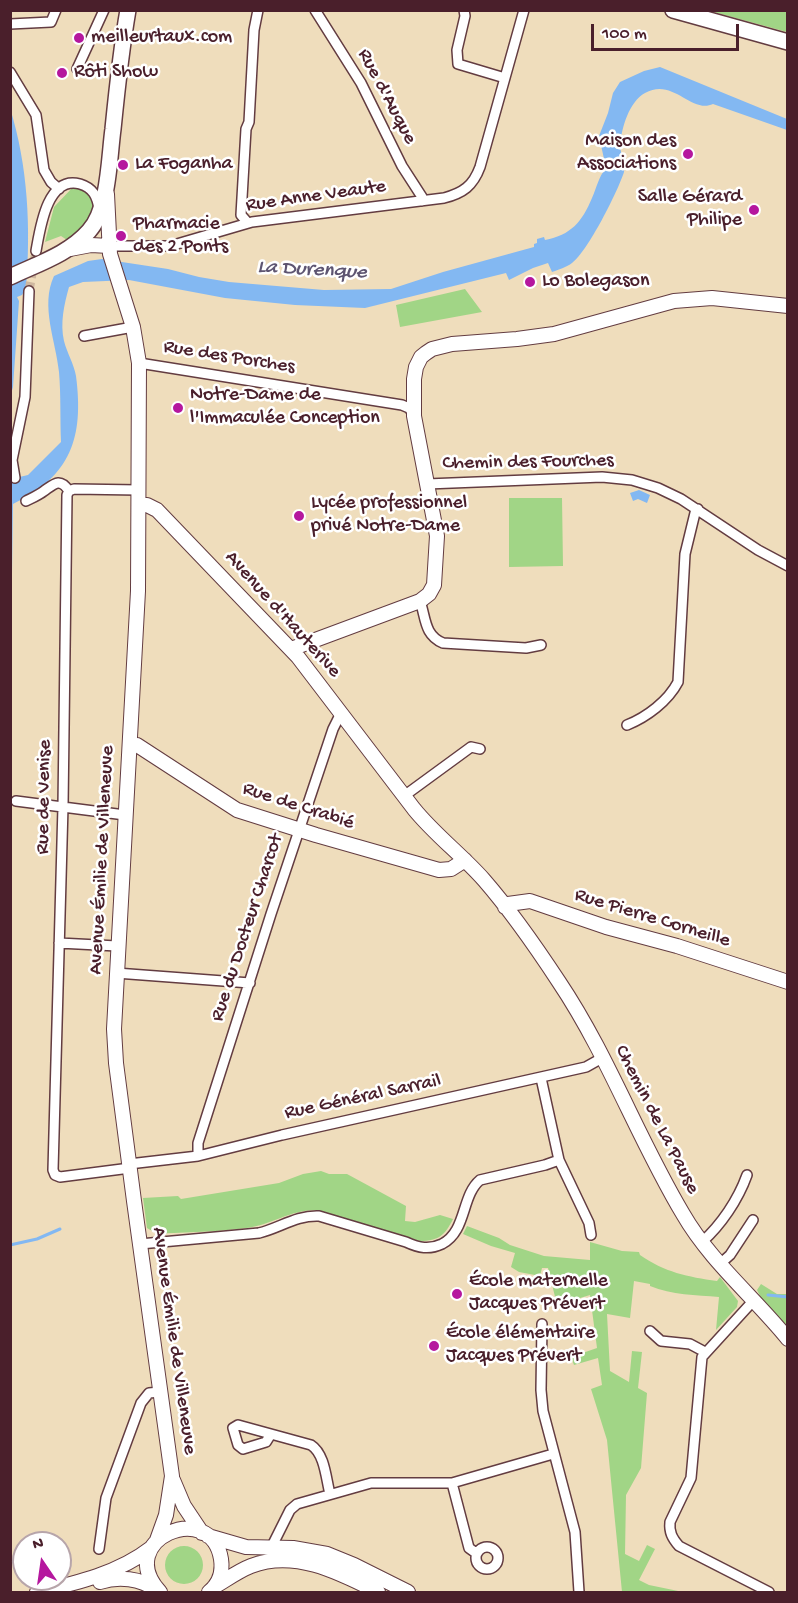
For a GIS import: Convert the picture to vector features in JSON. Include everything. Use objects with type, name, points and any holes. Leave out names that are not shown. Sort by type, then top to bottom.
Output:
[{"type":"main road","points":[[10,277],[70,249],[89,232],[99,212],[106,183],[128,10]]},
{"type":"main road","points":[[673,10],[788,42]]},
{"type":"street","points":[[10,24],[51,22],[56,10]]},
{"type":"street","points":[[77,69],[104,10]]},
{"type":"street","points":[[248,222],[241,215],[254,30],[258,10]]},
{"type":"street","name":"Rue d'Auque","points":[[315,10],[361,83],[402,166],[422,197],[422,201]]},
{"type":"street","points":[[464,10],[465,16],[456,54],[458,64],[505,78]]},
{"type":"street","name":"Rue Anne Veaute","points":[[110,250],[173,245],[248,222],[422,201],[454,196],[463,191],[473,183],[480,167],[524,10]]},
{"type":"street","points":[[10,72],[36,115],[44,170],[51,182],[59,189]]},
{"type":"street","points":[[36,251],[41,220],[49,202],[59,189],[73,183],[91,189],[97,199],[99,212]]},
{"type":"street","name":"Avenue Émilie de Villeneuve","points":[[106,183],[110,250],[133,327],[139,363],[138,591],[117,946],[115,1050],[172,1476],[184,1506],[215,1545],[220,1555],[222,1566],[220,1577],[212,1591]]},
{"type":"street","points":[[70,249],[92,245],[110,250]]},
{"type":"street","points":[[15,478],[12,460],[25,397],[29,291]]},
{"type":"street","points":[[291,649],[420,601],[432,590],[437,536],[414,416],[414,379],[421,357],[432,349],[452,344],[554,334],[674,301],[712,298],[788,306]]},
{"type":"street","points":[[84,336],[133,327]]},
{"type":"street","name":"Rue des Porches","points":[[139,363],[402,405],[409,408],[414,416]]},
{"type":"street","name":"Chemin des Fourches","points":[[427,484],[622,478],[658,488],[698,508],[758,550],[788,566]]},
{"type":"street","points":[[26,501],[58,482],[69,491],[139,490]]},
{"type":"street","name":"Rue de Venise","points":[[55,1175],[69,491]]},
{"type":"street","name":"Avenue d'Hauterive","points":[[140,504],[157,510],[291,649],[429,827],[465,860],[505,907]]},
{"type":"street","points":[[627,725],[644,717],[663,701],[678,682],[685,555],[698,508]]},
{"type":"street","points":[[420,601],[429,631],[436,640],[442,643],[526,648],[541,645]]},
{"type":"street","name":"Rue du Docteur Charcot","points":[[198,1156],[198,1143],[299,829],[333,729],[343,714]]},
{"type":"street","name":"Rue de Crabié","points":[[130,745],[137,745],[231,807],[439,870],[451,869],[465,860]]},
{"type":"street","points":[[404,796],[471,747],[480,749]]},
{"type":"street","points":[[16,801],[125,815]]},
{"type":"street","name":"Rue Pierre Corneille","points":[[505,907],[508,904],[530,901],[606,927],[677,946],[788,982]]},
{"type":"street","name":"Chemin de La Pause","points":[[505,907],[561,984],[602,1058],[682,1214],[702,1242],[788,1339]]},
{"type":"street","points":[[59,943],[117,946]]},
{"type":"street","points":[[116,973],[250,983]]},
{"type":"street","name":"Rue Général Sarrail","points":[[55,1175],[60,1177],[198,1156],[282,1135],[541,1078],[586,1067],[602,1058]]},
{"type":"street","points":[[541,1078],[559,1160],[589,1223],[591,1234]]},
{"type":"street","points":[[140,1244],[246,1235],[274,1229],[304,1216],[319,1216],[420,1248],[433,1247],[446,1241],[455,1232],[474,1187],[480,1180],[559,1160]]},
{"type":"street","points":[[702,1242],[719,1224],[739,1193],[747,1175]]},
{"type":"street","points":[[721,1263],[730,1255],[753,1220]]},
{"type":"street","points":[[754,1300],[705,1352],[700,1362],[691,1478],[670,1522],[671,1534],[679,1545],[769,1593]]},
{"type":"street","points":[[542,1324],[543,1411],[575,1532],[579,1593]]},
{"type":"street","points":[[650,1331],[661,1341],[690,1344],[705,1352]]},
{"type":"street","points":[[99,1549],[106,1498],[141,1402],[149,1393],[160,1392]]},
{"type":"street","points":[[271,1434],[311,1445],[316,1449],[320,1454],[330,1494]]},
{"type":"street","points":[[271,1548],[293,1507],[330,1494],[371,1483],[452,1483],[553,1454]]},
{"type":"street","name":"Avenue Émilie de Villeneuve","points":[[159,1592],[149,1575],[149,1556],[166,1515],[172,1476]]},
{"type":"street","points":[[452,1483],[469,1548],[476,1554]]},
{"type":"street","points":[[72,1584],[125,1566],[167,1533],[178,1529],[191,1529],[240,1546],[302,1549],[327,1554],[354,1565],[408,1593]]},
{"type":"street","points":[[212,1591],[252,1566],[268,1561],[285,1560],[328,1569],[378,1593]]},
{"type":"street","points":[[72,1586],[98,1588],[113,1579],[127,1579],[150,1585],[159,1592]]},
{"type":"green space","points":[[710,11],[787,11],[787,32]]},
{"type":"green space","points":[[74,186],[89,192],[92,200],[92,214],[86,226],[67,240],[61,236],[45,242],[54,207]]},
{"type":"green space","points":[[465,289],[482,312],[400,327],[396,305]]},
{"type":"green space","points":[[509,498],[562,498],[563,566],[509,567]]},
{"type":"green space","points":[[321,1171],[329,1174],[347,1174],[406,1206],[405,1221],[415,1222],[440,1215],[453,1219],[441,1236],[432,1240],[420,1241],[315,1210],[297,1212],[256,1226],[236,1229],[157,1234],[147,1228],[143,1198],[178,1196],[181,1199],[279,1183],[303,1174]]},
{"type":"green space","points":[[467,1226],[499,1238],[510,1245],[544,1256],[590,1260],[590,1242],[622,1251],[639,1252],[640,1255],[658,1266],[677,1273],[717,1281],[720,1277],[738,1301],[737,1307],[716,1330],[719,1297],[675,1293],[634,1281],[630,1318],[607,1314],[610,1371],[629,1382],[632,1351],[642,1352],[638,1388],[647,1393],[641,1468],[626,1495],[625,1554],[639,1561],[647,1545],[655,1549],[639,1580],[649,1585],[683,1592],[622,1592],[607,1440],[591,1389],[602,1385],[598,1358],[574,1365],[571,1357],[597,1348],[590,1295],[557,1305],[548,1268],[542,1268],[540,1276],[519,1272],[511,1267],[515,1253],[463,1234]]},
{"type":"green space","points":[[761,1284],[777,1294],[787,1294],[787,1329],[762,1300],[757,1290]]},
{"type":"green space","points":[[184,1546],[197,1552],[203,1565],[197,1578],[184,1584],[171,1578],[165,1565],[171,1552]]},
{"type":"water","points":[[660,67],[787,119],[787,130],[713,104],[705,106],[697,104],[664,89],[655,89],[645,93],[635,102],[622,131],[620,145],[624,172],[616,193],[579,256],[570,264],[552,272],[548,263],[509,280],[506,273],[365,308],[295,305],[225,298],[129,280],[83,282],[69,287],[62,328],[76,376],[78,418],[75,436],[61,468],[33,493],[13,504],[11,643],[11,479],[28,475],[61,442],[59,372],[48,299],[54,276],[88,261],[102,259],[168,269],[229,282],[324,290],[391,289],[534,247],[537,239],[554,238],[569,231],[580,221],[588,206],[606,168],[599,136],[613,93],[620,82],[644,71]]},
{"type":"water","points":[[10,108],[21,152],[28,220],[26,288],[22,295],[17,297],[19,301],[11,394]]},
{"type":"water","points":[[639,490],[650,495],[647,503],[638,499],[633,501],[630,493]]},
{"type":"waterway","points":[[10,1245],[37,1239],[60,1229]]},
{"type":"waterway","points":[[768,1295],[788,1297]]},
{"type":"tunnel","points":[[29,291],[36,251]]},
{"type":"place","name":"meilleurtaux.com","points":[[79,38]]},
{"type":"place","name":"Rôti Show","points":[[62,73]]},
{"type":"place","name":"Maison des Associations","points":[[688,154]]},
{"type":"place","name":"La Foganha","points":[[123,165]]},
{"type":"place","name":"Salle Gérard Philipe","points":[[754,210]]},
{"type":"place","name":"Pharmacie des 2 Ponts","points":[[121,236]]},
{"type":"place","name":"Lo Bolegason","points":[[530,282]]},
{"type":"place","name":"Notre-Dame de l'Immaculée Conception","points":[[178,408]]},
{"type":"place","name":"Lycée professionnel privé Notre-Dame","points":[[299,516]]},
{"type":"place","name":"École maternelle Jacques Prévert","points":[[457,1294]]},
{"type":"place","name":"École élémentaire Jacques Prévert","points":[[434,1346]]},
{"type":"water label","name":"La Durenque","points":[[312,271]]}]
